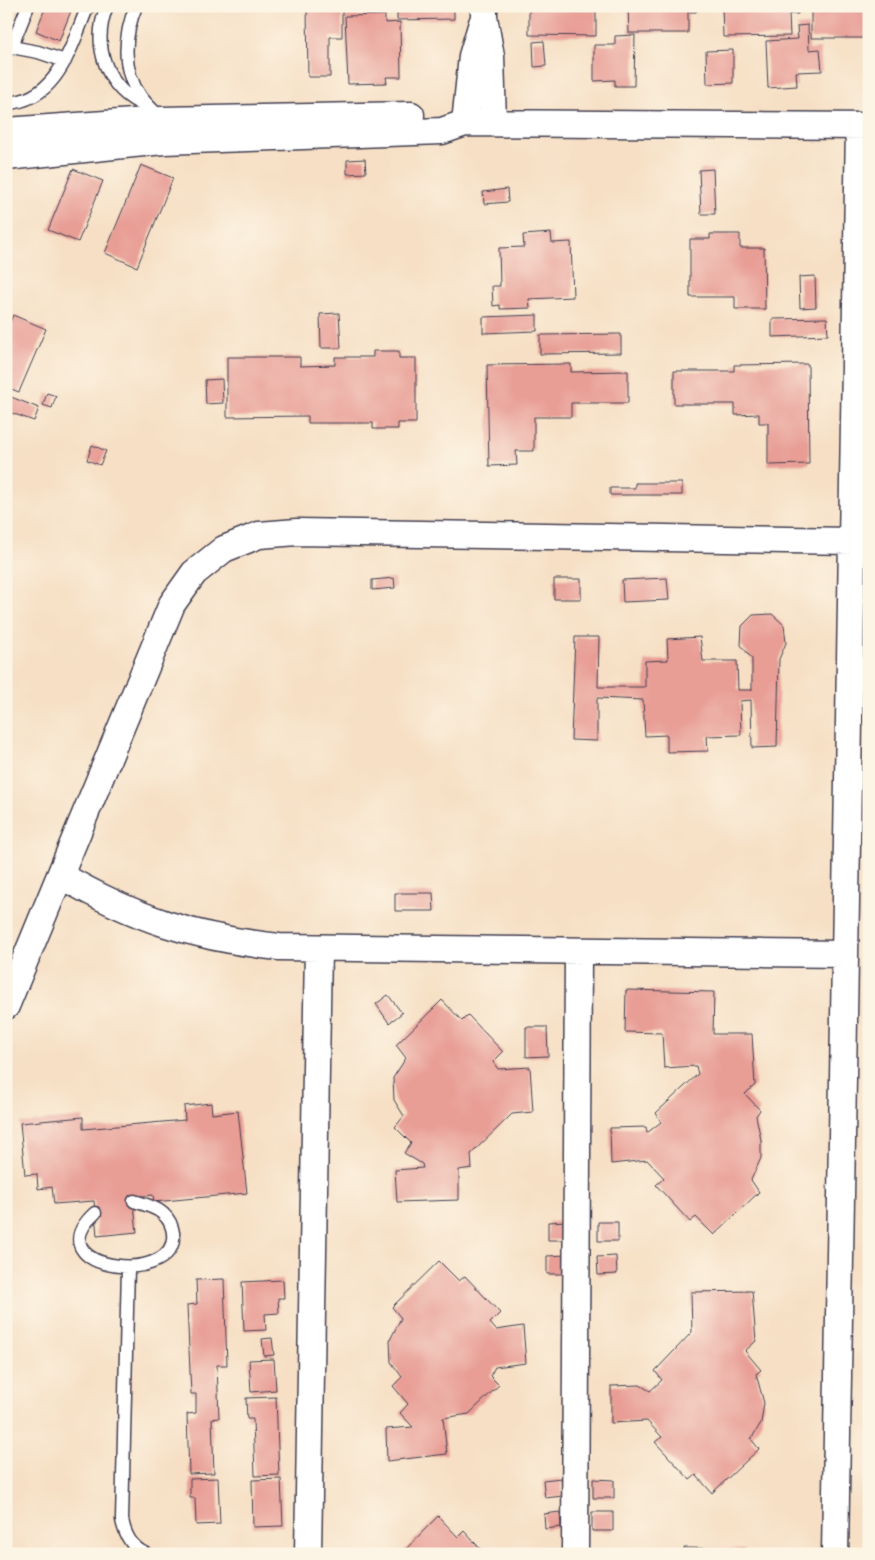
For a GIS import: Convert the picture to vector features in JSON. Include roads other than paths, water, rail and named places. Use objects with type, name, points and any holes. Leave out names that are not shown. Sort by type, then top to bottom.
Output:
[{"type":"street","points":[[465,122],[472,56],[484,12]]},
{"type":"street","points":[[484,12],[491,56],[493,123]]},
{"type":"street","points":[[6,131],[156,114],[441,114],[465,122],[493,123],[864,126],[852,541],[835,1554]]},
{"type":"street","points":[[6,157],[163,141],[442,131],[449,130],[465,122]]},
{"type":"street","points":[[6,1006],[172,604],[194,573],[224,549],[259,536],[297,532],[852,541]]},
{"type":"street","points":[[60,875],[94,895],[166,925],[241,943],[280,947],[845,954]]},
{"type":"street","points":[[308,1554],[318,948]]},
{"type":"street","points":[[575,1554],[578,952]]},
{"type":"lane","points":[[28,6],[8,48],[38,52],[65,61]]},
{"type":"lane","points":[[6,103],[28,98],[44,89],[56,76],[65,61],[88,6]]},
{"type":"lane","points":[[107,6],[103,16],[100,35],[101,54],[105,66],[111,77],[128,96],[156,114]]},
{"type":"lane","points":[[136,6],[127,34],[128,66],[132,82],[140,96],[156,114]]},
{"type":"lane","points":[[95,1213],[81,1229],[80,1242],[86,1255],[112,1266],[128,1267],[143,1265],[158,1260],[170,1250],[174,1236],[170,1221],[160,1210],[134,1202]]},
{"type":"lane","points":[[128,1267],[122,1520],[125,1533],[132,1544],[146,1554]]}]
